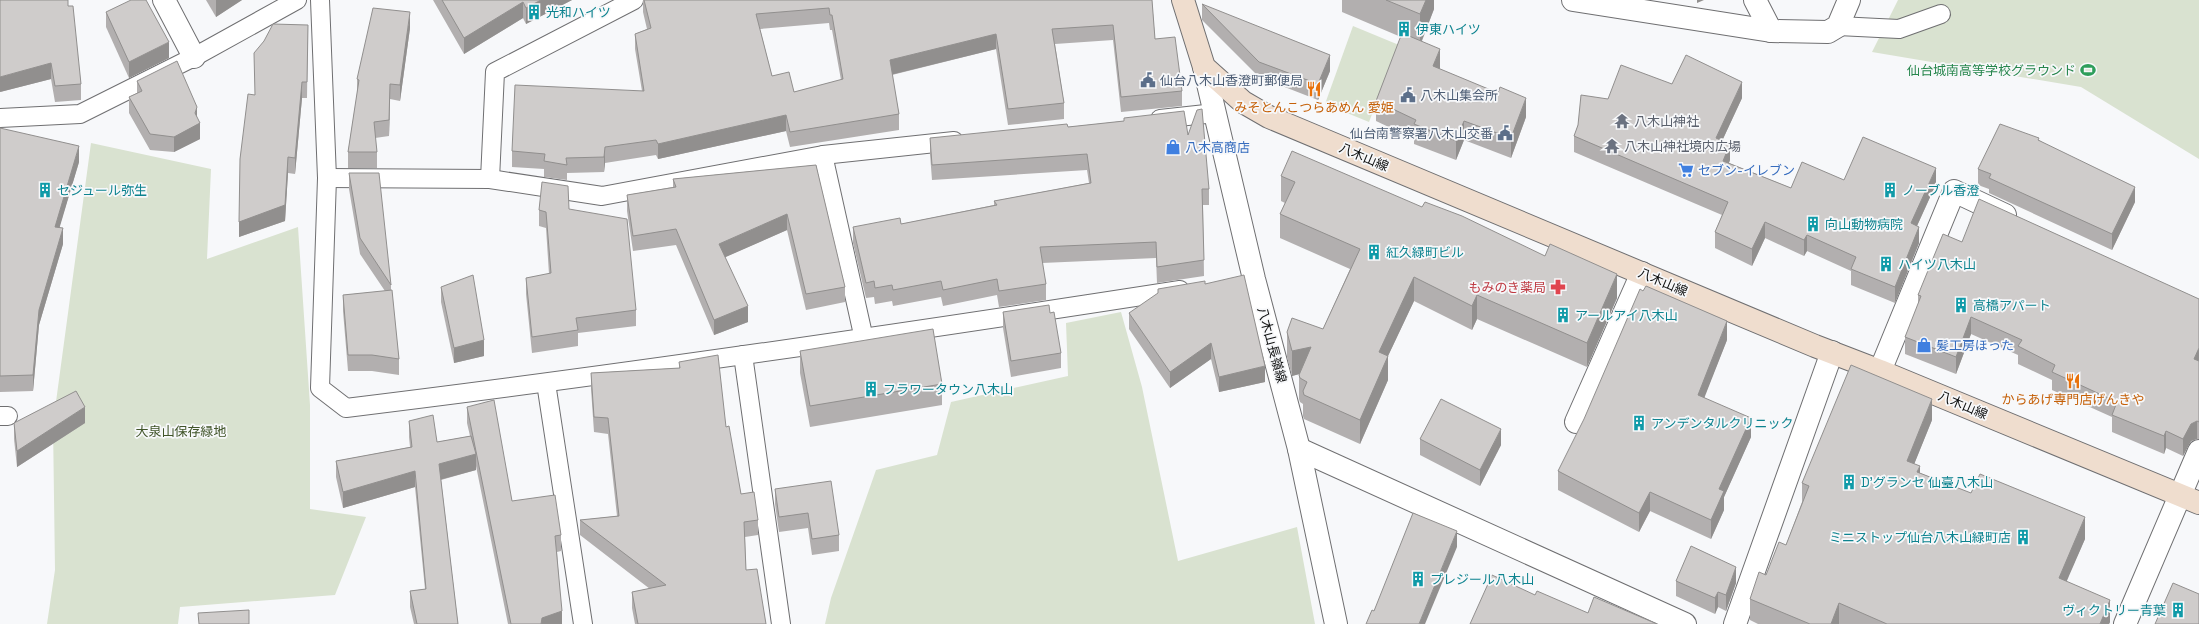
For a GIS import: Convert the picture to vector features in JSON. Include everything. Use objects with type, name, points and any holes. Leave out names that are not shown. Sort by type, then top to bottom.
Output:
[{"type":"street","points":[[164,0],[194,57]]},
{"type":"street","points":[[1183,0],[1204,67]]},
{"type":"street","points":[[1573,0],[1771,30],[1828,32],[1838,26],[1849,0]]},
{"type":"street","points":[[1755,0],[1771,30]]},
{"type":"street","name":"八木山長嶺線","points":[[1204,67],[1215,113],[1246,280],[1299,449],[1336,624]]},
{"type":"street","name":"八木山線","points":[[1204,67],[1243,102],[1269,117],[1832,352],[2190,499]]},
{"type":"street","points":[[1880,371],[1954,191],[2026,224]]},
{"type":"street","points":[[1576,422],[1642,273]]},
{"type":"street","points":[[1735,624],[1832,352]]},
{"type":"street","points":[[1299,449],[1685,624]]},
{"type":"street","points":[[2125,624],[2190,499],[2199,451]]},
{"type":"lane","points":[[0,118],[80,114],[194,57],[297,0]]},
{"type":"lane","points":[[320,0],[327,178],[320,388],[346,408],[546,383],[864,339],[1199,287]]},
{"type":"lane","points":[[490,180],[495,72],[634,0]]},
{"type":"lane","points":[[1838,26],[1899,29],[1941,14]]},
{"type":"lane","points":[[1144,120],[1215,113]]},
{"type":"lane","points":[[327,178],[490,180],[602,196],[823,155],[972,139]]},
{"type":"lane","points":[[823,155],[864,339]]},
{"type":"lane","points":[[743,355],[781,624]]},
{"type":"lane","points":[[546,383],[583,624]]},
{"type":"green space","name":"仙台城南高等学校グラウンド","points":[[1898,0],[2199,0],[2199,159],[2081,87],[1872,52]]},
{"type":"green space","points":[[1353,26],[1399,45],[1369,122],[1325,104]]},
{"type":"green space","name":"大泉山保存緑地","points":[[91,143],[211,169],[207,259],[298,227],[310,405],[310,509],[366,517],[335,595],[180,607],[178,624],[47,624],[55,570],[53,424]]},
{"type":"green space","points":[[1121,312],[1142,387],[1178,561],[1297,527],[1315,624],[825,624],[831,598],[876,470],[937,455],[951,402],[1068,376],[1066,323]]},
{"type":"building","points":[[0,0],[68,0],[68,6],[73,6],[81,84],[55,86],[51,63],[0,77]]},
{"type":"building","points":[[131,0],[146,0],[169,42],[129,62],[106,12]]},
{"type":"building","points":[[442,0],[541,0],[526,8],[523,2],[464,38]]},
{"type":"building","points":[[644,0],[1152,0],[1155,39],[1175,37],[1182,91],[1121,97],[1113,25],[1052,29],[1064,103],[1008,109],[996,34],[890,60],[899,114],[790,132],[786,115],[658,144],[656,140],[605,147],[604,157],[566,158],[567,165],[544,161],[545,154],[512,151],[515,85],[644,91],[635,34],[651,28]],"holes":[[[829,8],[830,15],[832,15],[843,79],[794,92],[789,72],[772,76],[756,14]]]},
{"type":"building","points":[[1386,0],[1426,0],[1420,14]]},
{"type":"building","points":[[1202,4],[1330,55],[1318,84],[1259,62]]},
{"type":"building","points":[[373,8],[410,12],[400,85],[390,84],[389,120],[374,122],[377,152],[348,152],[359,80],[357,79]]},
{"type":"building","points":[[273,24],[308,25],[307,82],[302,82],[295,158],[288,157],[285,205],[239,222],[240,159],[248,94],[255,95],[254,53],[264,41]]},
{"type":"building","points":[[1402,33],[1440,49],[1433,66],[1498,93],[1500,87],[1526,98],[1511,138],[1464,121],[1456,141],[1414,124],[1416,120],[1376,101]]},
{"type":"building","points":[[1686,55],[1742,82],[1716,138],[1730,144],[1723,161],[1791,188],[1802,162],[1844,180],[1863,137],[1936,168],[1911,223],[1919,227],[1895,287],[1851,269],[1856,257],[1807,235],[1804,240],[1765,222],[1752,249],[1715,232],[1728,202],[1574,136],[1578,125],[1581,95],[1608,99],[1621,65],[1672,84]]},
{"type":"building","points":[[177,61],[197,107],[195,113],[200,123],[174,137],[150,134],[129,97],[142,91],[137,81]]},
{"type":"building","points":[[1202,109],[1209,189],[1202,189],[1204,260],[1157,267],[1156,242],[1040,247],[1046,284],[999,291],[997,279],[943,290],[941,281],[893,290],[892,285],[875,288],[874,281],[866,283],[853,227],[900,218],[901,224],[997,205],[994,201],[1091,183],[1087,154],[932,165],[930,138],[1067,124],[1068,127],[1124,121],[1124,118],[1184,111],[1188,135],[1197,110]]},
{"type":"building","points":[[2000,124],[2039,138],[2038,140],[2135,187],[2112,234],[1989,178],[1991,174],[1978,169]]},
{"type":"building","points":[[0,128],[79,146],[55,227],[63,228],[39,310],[33,375],[0,376]]},
{"type":"building","points":[[1292,151],[1422,207],[1425,202],[1462,216],[1545,256],[1550,244],[1617,274],[1587,343],[1477,295],[1472,306],[1414,277],[1379,352],[1388,356],[1360,420],[1304,395],[1303,391],[1307,382],[1300,378],[1299,375],[1311,347],[1292,351],[1287,332],[1292,318],[1323,329],[1360,249],[1280,214],[1295,182],[1281,176]]},
{"type":"building","points":[[816,165],[845,287],[806,294],[787,214],[719,244],[748,306],[714,320],[676,229],[633,236],[627,195],[676,187],[673,179]]},
{"type":"building","points":[[349,173],[379,173],[391,285],[360,238]]},
{"type":"building","points":[[542,182],[568,186],[569,209],[627,219],[636,310],[576,318],[578,330],[532,337],[526,278],[551,273],[546,212],[539,210]]},
{"type":"building","points":[[1979,199],[2199,299],[2199,348],[2194,359],[2199,361],[2199,422],[2197,421],[2191,424],[2183,439],[2166,431],[2164,436],[2112,415],[2117,402],[2052,372],[2055,365],[2018,346],[2022,340],[1971,317],[1956,357],[1905,337],[1921,296],[1918,295],[1943,234],[1962,242]]},
{"type":"building","points":[[473,275],[484,340],[454,348],[441,287]]},
{"type":"building","points":[[1244,275],[1265,366],[1219,377],[1211,343],[1170,372],[1129,313],[1158,293],[1158,289],[1205,281],[1205,284]]},
{"type":"building","points":[[1646,286],[1727,321],[1698,395],[1751,418],[1719,489],[1724,491],[1711,520],[1650,492],[1639,513],[1558,471],[1584,419],[1640,289],[1643,291]]},
{"type":"building","points":[[392,290],[399,359],[372,355],[348,355],[343,295]]},
{"type":"building","points":[[1049,305],[1050,313],[1054,312],[1061,353],[1011,361],[1003,312]]},
{"type":"building","points":[[933,329],[942,384],[810,406],[800,351]]},
{"type":"building","points":[[718,355],[726,427],[729,426],[741,494],[754,492],[758,520],[744,522],[746,570],[757,569],[766,624],[638,624],[632,592],[666,585],[580,520],[619,516],[608,418],[594,417],[591,373],[680,368],[679,362]]},
{"type":"building","points":[[1851,365],[1932,399],[1907,461],[1920,466],[1917,472],[1971,493],[1980,474],[2085,517],[2059,578],[2110,600],[2100,624],[1887,624],[1839,603],[1831,624],[1810,624],[1750,599],[1759,572],[1766,575],[1779,542],[1786,545],[1809,486],[1802,483]]},
{"type":"building","points":[[76,391],[85,407],[17,451],[14,423]]},
{"type":"building","points":[[1441,399],[1501,429],[1480,470],[1420,439]]},
{"type":"building","points":[[494,400],[512,501],[555,495],[561,535],[555,536],[562,611],[542,618],[541,624],[511,624],[467,407]]},
{"type":"building","points":[[433,415],[437,442],[471,436],[476,454],[439,464],[458,624],[417,624],[410,591],[426,589],[415,471],[343,492],[336,461],[412,447],[409,421]]},
{"type":"building","points":[[831,481],[839,535],[812,539],[808,513],[779,517],[775,489]]},
{"type":"building","name":"プレジール八木山","points":[[1413,513],[1457,531],[1419,624],[1366,624],[1372,610],[1374,611]]},
{"type":"building","points":[[1691,546],[1736,567],[1726,595],[1718,592],[1715,598],[1676,581]]},
{"type":"building","points":[[1492,575],[1535,595],[1537,591],[1588,613],[1594,597],[1657,624],[1470,624]]},
{"type":"building","points":[[2173,583],[2199,594],[2199,624],[2155,624]]},
{"type":"building","points":[[249,610],[249,624],[199,624],[198,613]]},
{"type":"place","name":"光和ハイツ","points":[[534,12]]},
{"type":"place","name":"伊東ハイツ","points":[[1404,29]]},
{"type":"place","name":"仙台城南高等学校グラウンド","points":[[2088,70]]},
{"type":"place","name":"仙台八木山香澄町郵便局","points":[[1148,80]]},
{"type":"place","name":"みそとんこつらあめん 愛姫","points":[[1314,89]]},
{"type":"place","name":"八木山集会所","points":[[1408,95]]},
{"type":"place","name":"八木山神社","points":[[1622,121]]},
{"type":"place","name":"仙台南警察署八木山交番","points":[[1505,133]]},
{"type":"place","name":"八木山神社境内広場","points":[[1612,146]]},
{"type":"place","name":"八木高商店","points":[[1173,147]]},
{"type":"place","name":"セブン-イレブン","points":[[1686,170]]},
{"type":"place","name":"セジュール弥生","points":[[45,190]]},
{"type":"place","name":"ノーブル香澄","points":[[1890,190]]},
{"type":"place","name":"向山動物病院","points":[[1813,224]]},
{"type":"place","name":"紅久緑町ビル","points":[[1374,252]]},
{"type":"place","name":"ハイツ八木山","points":[[1886,264]]},
{"type":"place","name":"もみのき薬局","points":[[1558,287]]},
{"type":"place","name":"高橋アパート","points":[[1961,305]]},
{"type":"place","name":"アールアイ八木山","points":[[1563,315]]},
{"type":"place","name":"髪工房ほった","points":[[1924,345]]},
{"type":"place","name":"からあげ専門店げんきや","points":[[2073,381]]},
{"type":"place","name":"フラワータウン八木山","points":[[871,389]]},
{"type":"place","name":"アンデンタルクリニック","points":[[1639,423]]},
{"type":"place","name":"D'グランセ 仙臺八木山","points":[[1849,482]]},
{"type":"place","name":"ミニストップ仙台八木山緑町店","points":[[2023,537]]},
{"type":"place","name":"プレジール八木山","points":[[1418,579]]},
{"type":"place","name":"ヴィクトリー青葉","points":[[2178,610]]}]
